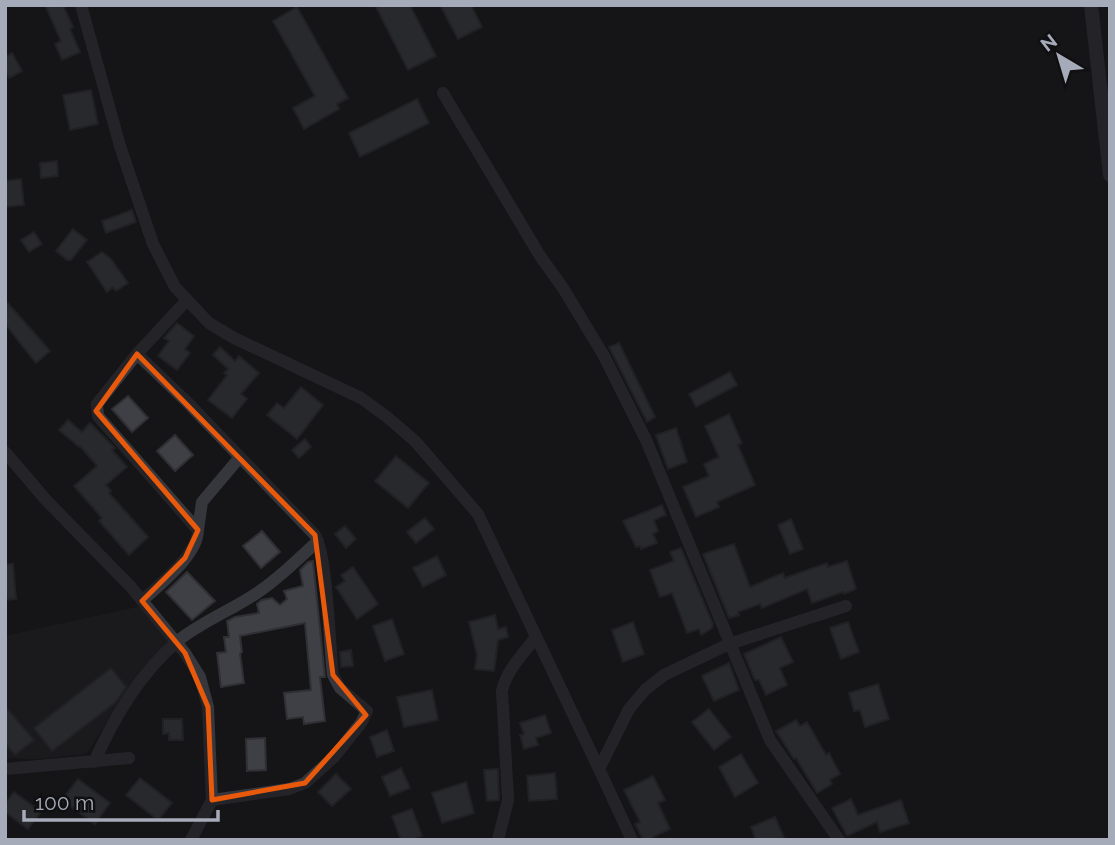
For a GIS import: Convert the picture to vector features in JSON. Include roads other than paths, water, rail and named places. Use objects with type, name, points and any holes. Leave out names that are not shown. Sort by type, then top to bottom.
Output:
[{"type":"street","points":[[81,5],[120,146],[153,244],[166,271],[186,301],[209,323],[234,338],[361,398],[415,441],[478,514],[632,840]]},
{"type":"street","points":[[1091,5],[1110,175]]},
{"type":"street","points":[[443,93],[540,256],[563,288],[604,356],[647,442],[770,740],[839,840]]},
{"type":"street","points":[[186,301],[137,354],[97,404],[98,416],[198,530]]},
{"type":"street","points":[[137,354],[315,535],[318,541],[333,675],[340,688],[364,707],[366,715],[334,757],[305,783],[289,789],[212,800]]},
{"type":"street","points":[[5,452],[46,500],[110,563],[176,642],[200,677],[208,707],[212,800],[191,840]]},
{"type":"street","points":[[142,601],[195,546],[202,502],[240,457]]},
{"type":"street","points":[[94,762],[122,705],[176,642],[262,590],[318,541]]},
{"type":"street","points":[[599,769],[629,709],[645,690],[664,674],[729,644],[846,606]]},
{"type":"street","points":[[498,840],[508,800],[502,691],[504,682],[536,637]]},
{"type":"street","points":[[5,769],[129,758]]}]
